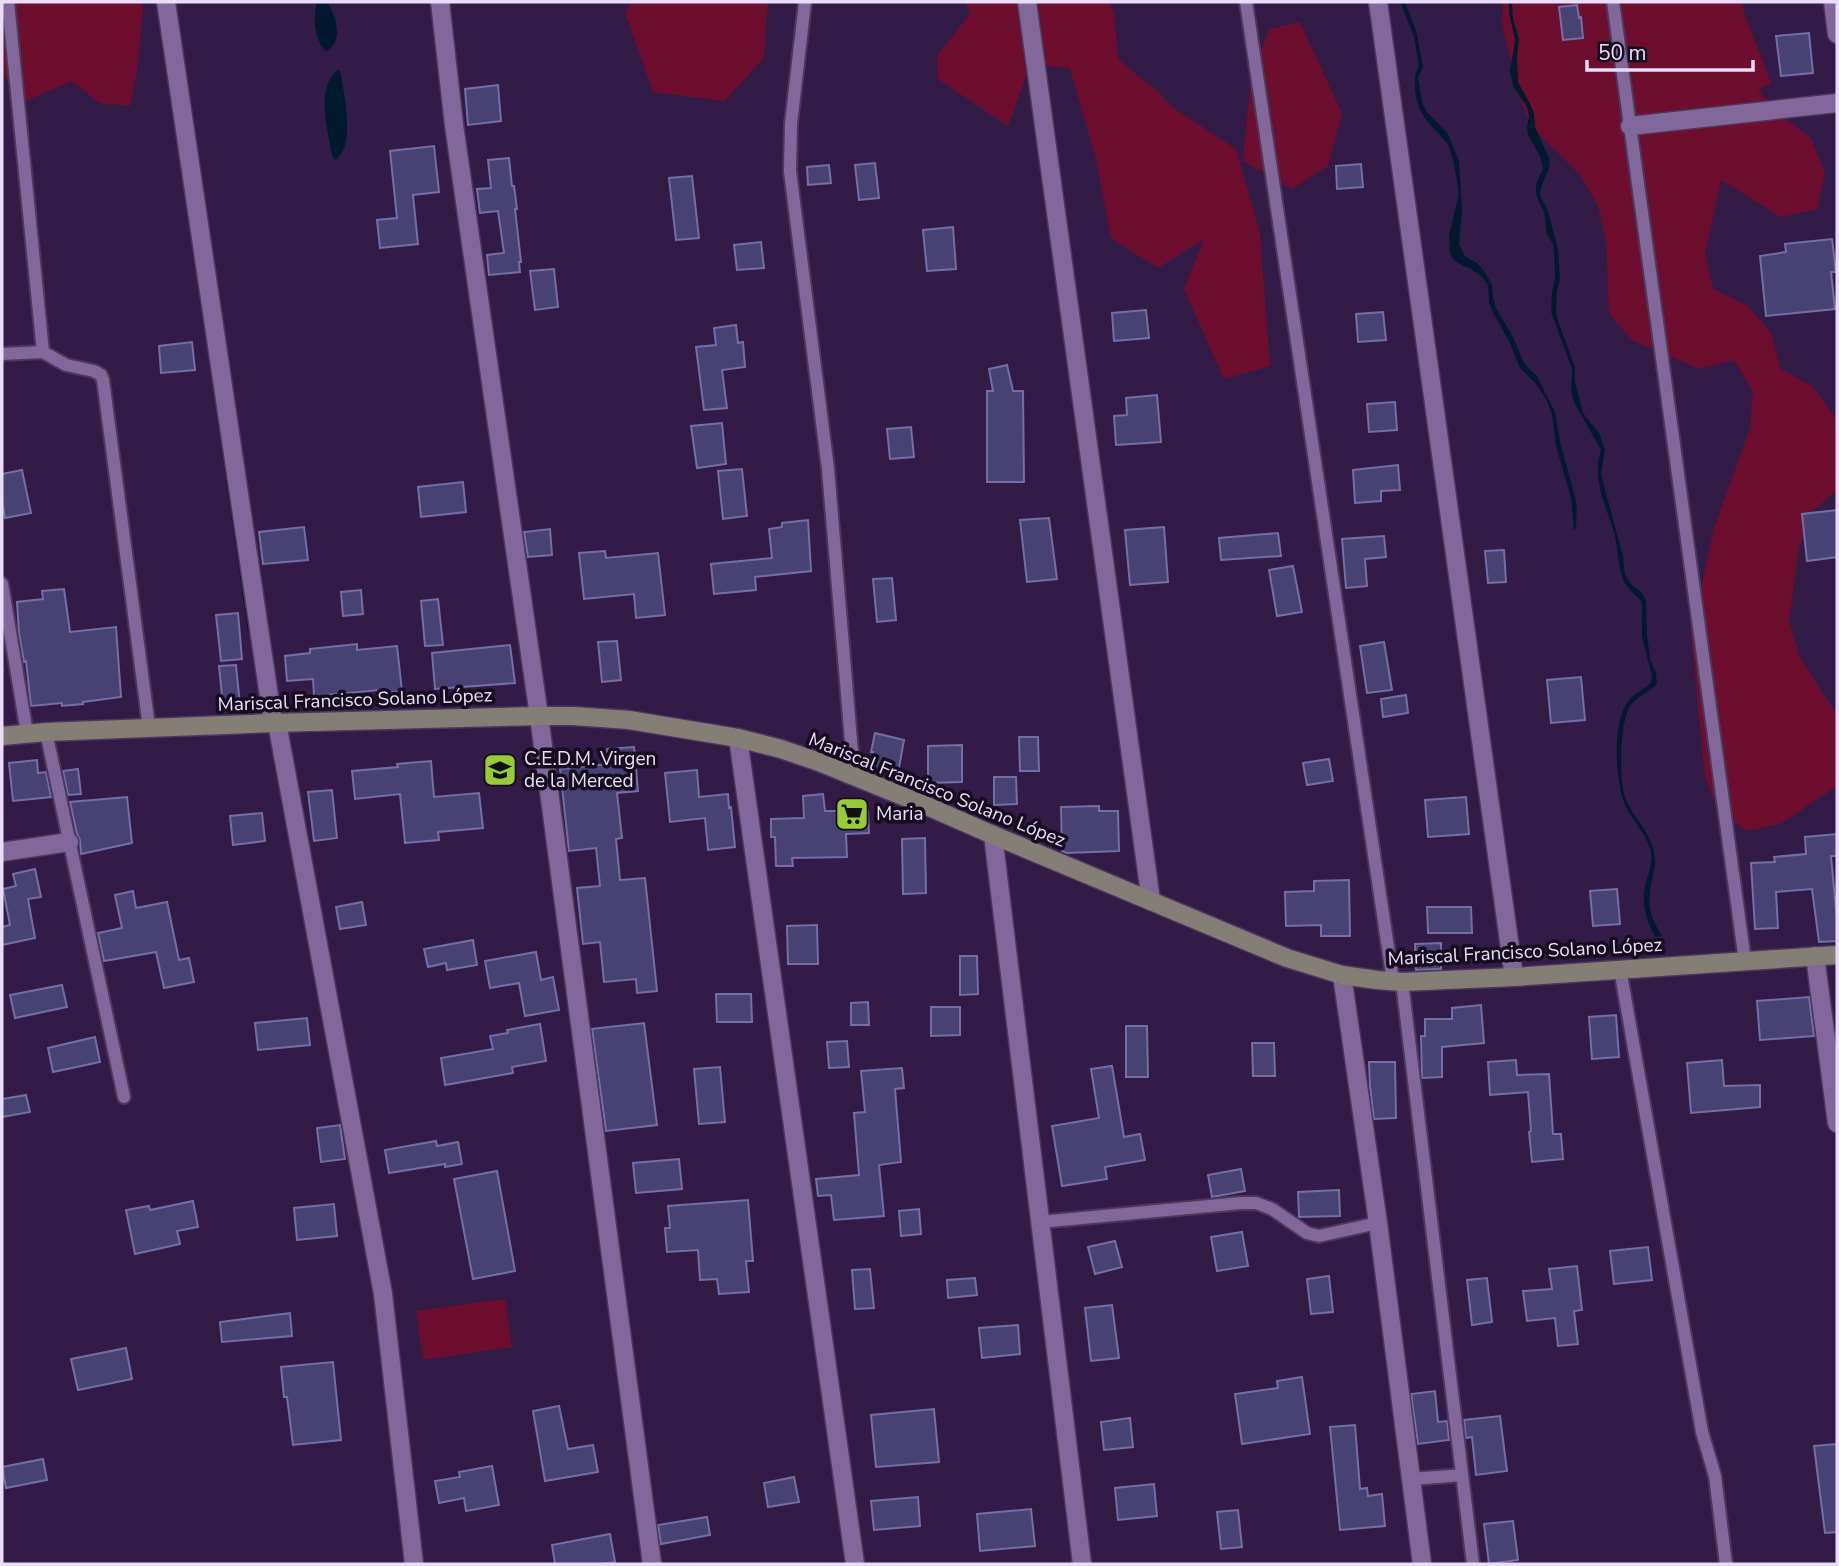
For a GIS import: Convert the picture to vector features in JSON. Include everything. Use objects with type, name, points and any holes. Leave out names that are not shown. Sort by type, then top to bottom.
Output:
[{"type":"main road","name":"Mariscal Francisco Solano López","points":[[2,736],[149,727],[539,716],[629,720],[738,738],[781,749],[854,776],[1287,958],[1342,975],[1398,982],[1514,977],[1837,955]]},
{"type":"street","points":[[166,2],[275,723],[383,1294],[414,1564]]},
{"type":"street","points":[[440,2],[454,125],[539,716],[652,1564]]},
{"type":"street","points":[[1027,2],[1151,901]]},
{"type":"street","points":[[1378,2],[1514,977]]},
{"type":"street","points":[[1833,2],[1837,34]]},
{"type":"street","points":[[1630,127],[1837,103]]},
{"type":"street","points":[[738,738],[855,1564]]},
{"type":"street","points":[[993,835],[1082,1564]]},
{"type":"street","points":[[2,852],[69,842]]},
{"type":"street","points":[[1815,956],[1837,1123]]},
{"type":"street","points":[[1342,975],[1378,1223],[1422,1564]]},
{"type":"lane","points":[[9,2],[44,352]]},
{"type":"lane","points":[[805,2],[791,124],[790,171],[828,469],[854,776]]},
{"type":"lane","points":[[1246,2],[1398,982],[1473,1564]]},
{"type":"lane","points":[[1613,2],[1745,961]]},
{"type":"lane","points":[[2,354],[44,352],[66,365],[94,371],[103,380],[149,727]]},
{"type":"lane","points":[[2,584],[27,733]]},
{"type":"lane","points":[[46,732],[124,1097]]},
{"type":"lane","points":[[1620,969],[1702,1432],[1715,1476],[1726,1564]]},
{"type":"lane","points":[[1040,1222],[1255,1203],[1272,1209],[1307,1233],[1319,1236],[1378,1223]]},
{"type":"lane","points":[[1411,1479],[1462,1475]]},
{"type":"shaded area","points":[[2,2],[141,2],[143,11],[137,70],[130,106],[100,103],[71,81],[17,105],[2,69]]},
{"type":"shaded area","points":[[631,2],[768,2],[764,58],[724,101],[653,92],[625,13]]},
{"type":"shaded area","points":[[965,2],[1109,2],[1114,12],[1118,59],[1172,107],[1236,149],[1260,233],[1270,366],[1224,379],[1184,289],[1204,239],[1158,268],[1111,238],[1096,159],[1070,68],[1030,65],[1008,126],[938,79],[937,56],[970,14]]},
{"type":"shaded area","points":[[1503,2],[1742,2],[1771,83],[1758,90],[1782,117],[1811,138],[1825,174],[1817,209],[1781,217],[1721,180],[1705,254],[1713,289],[1748,306],[1771,333],[1780,368],[1813,387],[1834,416],[1837,429],[1837,491],[1811,512],[1799,548],[1789,622],[1800,658],[1837,715],[1837,786],[1782,823],[1747,831],[1719,811],[1705,777],[1691,635],[1714,528],[1750,428],[1753,392],[1734,360],[1699,369],[1632,340],[1609,314],[1606,241],[1598,206],[1580,175],[1531,126],[1518,93],[1502,23]]},
{"type":"shaded area","points":[[1300,22],[1342,114],[1328,166],[1292,189],[1243,161],[1251,77],[1269,29]]},
{"type":"shaded area","points":[[505,1299],[512,1347],[423,1360],[416,1311]]},
{"type":"water","points":[[157,2],[249,632],[248,632]]},
{"type":"water","points":[[317,2],[327,2],[337,28],[335,42],[326,51],[315,28]]},
{"type":"water","points":[[1400,2],[1405,2],[1416,30],[1423,67],[1418,77],[1422,102],[1427,112],[1448,134],[1459,161],[1462,208],[1459,245],[1465,256],[1478,264],[1486,274],[1492,285],[1496,308],[1523,361],[1537,376],[1555,412],[1577,505],[1574,530],[1571,498],[1547,401],[1537,385],[1520,368],[1492,311],[1488,285],[1470,268],[1454,260],[1450,253],[1449,235],[1459,194],[1454,163],[1448,144],[1419,108],[1415,75],[1419,66],[1414,37]]},
{"type":"water","points":[[1509,2],[1512,2],[1513,19],[1519,39],[1518,82],[1534,113],[1535,127],[1550,160],[1540,196],[1547,208],[1558,249],[1558,321],[1575,367],[1575,381],[1583,413],[1599,433],[1605,449],[1601,475],[1623,556],[1625,574],[1646,600],[1650,659],[1657,684],[1635,701],[1626,715],[1621,752],[1622,778],[1625,797],[1647,833],[1653,849],[1655,864],[1650,903],[1654,922],[1662,936],[1655,937],[1647,919],[1644,893],[1651,854],[1646,838],[1622,797],[1617,755],[1622,713],[1632,697],[1651,683],[1652,676],[1642,637],[1642,605],[1623,580],[1615,536],[1599,483],[1598,461],[1601,450],[1574,402],[1571,391],[1572,369],[1551,312],[1555,279],[1554,251],[1536,191],[1536,184],[1543,169],[1540,156],[1528,135],[1527,107],[1514,88],[1510,72],[1515,40]]},
{"type":"water","points":[[339,69],[346,107],[347,133],[341,153],[335,160],[327,131],[325,102],[328,83]]},
{"type":"building","points":[[1577,5],[1583,38],[1563,40],[1559,7]]},
{"type":"building","points":[[1809,33],[1813,73],[1781,76],[1776,36]]},
{"type":"building","points":[[498,85],[501,121],[468,125],[465,89]]},
{"type":"building","points":[[434,146],[439,192],[413,195],[418,244],[380,248],[377,220],[397,218],[390,151]]},
{"type":"building","points":[[509,158],[517,209],[520,272],[489,275],[487,255],[504,253],[498,211],[480,213],[477,189],[491,188],[488,160]]},
{"type":"building","points":[[875,163],[879,198],[859,200],[855,165]]},
{"type":"building","points":[[1361,164],[1363,187],[1337,189],[1336,166]]},
{"type":"building","points":[[829,165],[831,183],[808,185],[807,167]]},
{"type":"building","points":[[692,176],[699,238],[676,240],[669,178]]},
{"type":"building","points":[[953,227],[956,269],[927,271],[923,230]]},
{"type":"building","points":[[1832,239],[1836,272],[1831,272],[1835,309],[1766,316],[1760,256],[1786,252],[1785,244]]},
{"type":"building","points":[[761,242],[764,268],[737,270],[734,245]]},
{"type":"building","points":[[554,269],[558,307],[535,310],[530,271]]},
{"type":"building","points":[[1146,310],[1149,338],[1114,341],[1112,313]]},
{"type":"building","points":[[1383,312],[1386,340],[1358,342],[1356,314]]},
{"type":"building","points":[[736,325],[738,343],[743,342],[745,367],[722,370],[727,408],[704,410],[696,347],[716,345],[714,328]]},
{"type":"building","points":[[192,342],[195,370],[161,373],[159,346]]},
{"type":"building","points":[[1007,365],[1013,391],[1023,391],[1024,482],[987,482],[987,391],[993,391],[989,369]]},
{"type":"building","points":[[1157,395],[1161,442],[1116,445],[1114,416],[1127,415],[1126,398]]},
{"type":"building","points":[[1395,402],[1397,430],[1369,432],[1367,404]]},
{"type":"building","points":[[722,423],[726,464],[697,468],[691,426]]},
{"type":"building","points":[[911,427],[914,457],[890,459],[887,429]]},
{"type":"building","points":[[1398,465],[1400,490],[1381,491],[1381,501],[1355,503],[1353,470]]},
{"type":"building","points":[[742,469],[747,516],[723,519],[718,471]]},
{"type":"building","points":[[22,470],[31,513],[5,518],[2,474]]},
{"type":"building","points":[[463,482],[466,512],[421,517],[418,487]]},
{"type":"building","points":[[1837,510],[1837,557],[1807,561],[1802,514]]},
{"type":"building","points":[[1049,518],[1057,579],[1027,582],[1020,520]]},
{"type":"building","points":[[808,520],[811,571],[755,577],[756,590],[714,594],[711,564],[772,558],[769,529],[782,527],[782,523]]},
{"type":"building","points":[[304,527],[308,560],[263,564],[259,532]]},
{"type":"building","points":[[1164,527],[1168,582],[1130,585],[1125,530]]},
{"type":"building","points":[[550,529],[552,555],[528,557],[524,532]]},
{"type":"building","points":[[1278,533],[1281,556],[1221,560],[1219,538]]},
{"type":"building","points":[[1384,536],[1386,557],[1365,559],[1367,586],[1346,588],[1342,539]]},
{"type":"building","points":[[1504,550],[1506,582],[1488,583],[1485,551]]},
{"type":"building","points":[[605,551],[606,558],[658,553],[665,615],[636,618],[634,594],[584,599],[579,553]]},
{"type":"building","points":[[1293,566],[1302,612],[1277,616],[1269,570]]},
{"type":"building","points":[[892,578],[896,620],[877,622],[873,579]]},
{"type":"building","points":[[64,589],[70,632],[116,627],[121,697],[83,704],[31,706],[26,661],[24,662],[19,633],[17,602],[43,599],[42,591]]},
{"type":"building","points":[[361,590],[363,614],[343,616],[341,592]]},
{"type":"building","points":[[438,599],[443,645],[425,646],[421,601]]},
{"type":"building","points":[[238,613],[242,659],[221,661],[216,615]]},
{"type":"building","points":[[617,641],[621,680],[602,682],[598,642]]},
{"type":"building","points":[[1384,642],[1392,690],[1367,693],[1360,646]]},
{"type":"building","points":[[357,644],[357,650],[397,646],[402,691],[380,693],[380,690],[314,696],[313,679],[287,681],[285,656],[310,653],[310,649]]},
{"type":"building","points":[[510,645],[515,683],[435,689],[432,653]]},
{"type":"building","points":[[236,665],[240,705],[223,706],[219,666]]},
{"type":"building","points":[[1581,677],[1585,720],[1551,723],[1547,680]]},
{"type":"building","points":[[1406,695],[1408,713],[1383,717],[1381,699]]},
{"type":"building","points":[[875,733],[904,740],[898,773],[870,768]]},
{"type":"building","points":[[1019,737],[1038,737],[1039,771],[1020,771]]},
{"type":"building","points":[[962,745],[962,782],[928,783],[928,746]]},
{"type":"building","points":[[634,747],[638,791],[617,793],[622,838],[616,839],[620,880],[645,878],[657,991],[637,993],[636,979],[604,982],[600,942],[583,944],[577,888],[600,886],[596,848],[569,851],[560,769],[608,764],[607,749]]},
{"type":"building","points":[[1329,759],[1333,781],[1307,785],[1303,763]]},
{"type":"building","points":[[37,760],[38,773],[46,772],[51,797],[13,801],[9,763]]},
{"type":"building","points":[[431,761],[434,797],[479,793],[483,828],[438,832],[439,840],[405,843],[400,794],[355,799],[352,771]]},
{"type":"building","points":[[78,769],[81,794],[68,795],[63,771]]},
{"type":"building","points":[[697,770],[699,797],[728,794],[735,847],[708,850],[705,818],[670,822],[665,773]]},
{"type":"building","points":[[994,777],[1016,777],[1017,804],[994,805]]},
{"type":"building","points":[[332,790],[337,838],[314,841],[308,792]]},
{"type":"building","points":[[823,794],[825,811],[868,811],[869,833],[846,834],[847,857],[792,858],[793,866],[776,866],[771,819],[804,818],[803,796]]},
{"type":"building","points":[[127,797],[132,843],[81,854],[70,802]]},
{"type":"building","points":[[1466,797],[1469,834],[1428,837],[1425,800]]},
{"type":"building","points":[[1099,806],[1099,811],[1118,811],[1119,851],[1062,851],[1061,807]]},
{"type":"building","points":[[262,813],[265,841],[233,845],[230,816]]},
{"type":"building","points":[[1837,834],[1837,856],[1831,856],[1837,941],[1819,942],[1812,889],[1776,892],[1778,928],[1755,929],[1751,863],[1775,862],[1774,857],[1806,854],[1805,837]]},
{"type":"building","points":[[925,838],[926,893],[903,894],[902,839]]},
{"type":"building","points":[[35,869],[41,897],[28,899],[35,938],[2,945],[2,927],[10,925],[3,889],[16,886],[13,874]]},
{"type":"building","points":[[1349,880],[1350,936],[1321,936],[1321,925],[1286,926],[1285,892],[1314,891],[1314,881]]},
{"type":"building","points":[[1617,889],[1620,924],[1593,926],[1590,891]]},
{"type":"building","points":[[133,891],[136,908],[167,902],[179,960],[189,958],[194,982],[164,988],[156,952],[104,961],[98,933],[122,928],[115,895]]},
{"type":"building","points":[[362,902],[366,925],[340,929],[336,907]]},
{"type":"building","points":[[1427,907],[1471,907],[1472,933],[1428,933]]},
{"type":"building","points":[[817,925],[818,964],[788,964],[787,926]]},
{"type":"building","points":[[473,940],[477,965],[447,970],[446,963],[428,967],[424,949]]},
{"type":"building","points":[[1441,943],[1441,969],[1416,970],[1415,944]]},
{"type":"building","points":[[536,952],[541,980],[553,977],[559,1010],[525,1016],[519,983],[490,988],[485,961]]},
{"type":"building","points":[[960,956],[977,956],[978,994],[960,995]]},
{"type":"building","points":[[62,985],[67,1007],[15,1018],[10,995]]},
{"type":"building","points":[[716,994],[751,994],[752,1022],[717,1022]]},
{"type":"building","points":[[1809,997],[1814,1036],[1760,1040],[1757,1001]]},
{"type":"building","points":[[868,1002],[869,1025],[851,1025],[851,1003]]},
{"type":"building","points":[[1481,1005],[1484,1043],[1442,1047],[1442,1077],[1422,1078],[1421,1036],[1425,1036],[1425,1019],[1452,1019],[1452,1008]]},
{"type":"building","points":[[931,1007],[960,1007],[960,1035],[931,1036]]},
{"type":"building","points":[[1616,1015],[1619,1057],[1592,1059],[1589,1017]]},
{"type":"building","points":[[307,1018],[310,1045],[258,1050],[255,1023]]},
{"type":"building","points":[[644,1023],[657,1125],[606,1131],[592,1029]]},
{"type":"building","points":[[540,1024],[546,1061],[512,1067],[513,1073],[445,1085],[441,1058],[493,1049],[490,1036]]},
{"type":"building","points":[[1126,1026],[1147,1026],[1148,1077],[1126,1077]]},
{"type":"building","points":[[95,1037],[100,1062],[53,1072],[48,1048]]},
{"type":"building","points":[[847,1041],[849,1067],[829,1068],[827,1042]]},
{"type":"building","points":[[1252,1043],[1274,1043],[1275,1076],[1253,1076]]},
{"type":"building","points":[[1516,1060],[1517,1075],[1549,1074],[1553,1134],[1561,1134],[1563,1159],[1532,1162],[1528,1092],[1490,1095],[1488,1062]]},
{"type":"building","points":[[1722,1060],[1724,1086],[1760,1085],[1760,1107],[1691,1113],[1687,1063]]},
{"type":"building","points":[[1369,1062],[1395,1062],[1396,1118],[1374,1119]]},
{"type":"building","points":[[1112,1066],[1124,1137],[1140,1134],[1145,1160],[1105,1167],[1107,1179],[1062,1186],[1052,1126],[1099,1118],[1091,1069]]},
{"type":"building","points":[[720,1067],[725,1122],[699,1124],[694,1069]]},
{"type":"building","points":[[902,1068],[904,1088],[895,1089],[901,1162],[879,1165],[884,1216],[834,1220],[831,1195],[818,1196],[816,1179],[859,1175],[854,1113],[865,1112],[861,1071]]},
{"type":"building","points":[[26,1095],[30,1112],[2,1117],[2,1099]]},
{"type":"building","points":[[340,1125],[345,1159],[321,1162],[317,1128]]},
{"type":"building","points":[[436,1141],[437,1146],[458,1142],[462,1164],[389,1173],[385,1150]]},
{"type":"building","points":[[679,1159],[682,1189],[636,1193],[633,1163]]},
{"type":"building","points":[[1241,1169],[1245,1191],[1212,1197],[1208,1175]]},
{"type":"building","points":[[497,1171],[515,1271],[473,1279],[454,1179]]},
{"type":"building","points":[[1339,1190],[1340,1216],[1299,1217],[1298,1192]]},
{"type":"building","points":[[748,1200],[753,1261],[746,1261],[749,1292],[719,1294],[717,1279],[700,1280],[698,1250],[667,1252],[665,1228],[670,1228],[668,1206]]},
{"type":"building","points":[[193,1201],[198,1227],[177,1231],[180,1244],[135,1254],[126,1210],[149,1206],[150,1210]]},
{"type":"building","points":[[334,1204],[337,1236],[297,1240],[294,1208]]},
{"type":"building","points":[[919,1209],[921,1234],[901,1236],[899,1211]]},
{"type":"building","points":[[1242,1232],[1248,1266],[1217,1271],[1211,1237]]},
{"type":"building","points":[[1115,1241],[1122,1267],[1095,1274],[1088,1247]]},
{"type":"building","points":[[1648,1247],[1652,1280],[1614,1284],[1610,1251]]},
{"type":"building","points":[[1577,1266],[1582,1310],[1574,1311],[1578,1344],[1558,1346],[1555,1318],[1527,1321],[1523,1291],[1552,1289],[1549,1269]]},
{"type":"building","points":[[870,1269],[874,1308],[855,1309],[852,1270]]},
{"type":"building","points":[[1329,1276],[1333,1312],[1311,1314],[1307,1279]]},
{"type":"building","points":[[975,1278],[977,1295],[948,1298],[947,1280]]},
{"type":"building","points":[[1487,1278],[1492,1322],[1472,1325],[1467,1280]]},
{"type":"building","points":[[1112,1305],[1119,1358],[1091,1361],[1085,1308]]},
{"type":"building","points":[[290,1313],[292,1336],[222,1342],[220,1322]]},
{"type":"building","points":[[1018,1325],[1020,1354],[982,1358],[979,1328]]},
{"type":"building","points":[[126,1348],[132,1379],[78,1390],[71,1359]]},
{"type":"building","points":[[333,1362],[341,1440],[293,1445],[281,1367]]},
{"type":"building","points":[[1302,1377],[1310,1434],[1242,1444],[1235,1394],[1278,1388],[1277,1381]]},
{"type":"building","points":[[1435,1391],[1438,1422],[1447,1421],[1449,1440],[1418,1444],[1411,1394]]},
{"type":"building","points":[[559,1406],[568,1449],[593,1445],[598,1472],[545,1481],[533,1411]]},
{"type":"building","points":[[934,1409],[939,1462],[876,1467],[871,1415]]},
{"type":"building","points":[[1500,1416],[1507,1471],[1476,1475],[1472,1437],[1466,1438],[1464,1420]]},
{"type":"building","points":[[1130,1418],[1133,1447],[1104,1450],[1101,1422]]},
{"type":"building","points":[[1355,1425],[1360,1489],[1367,1488],[1368,1496],[1382,1494],[1385,1526],[1340,1530],[1330,1427]]},
{"type":"building","points":[[1837,1444],[1837,1532],[1825,1533],[1814,1446]]},
{"type":"building","points":[[43,1459],[47,1480],[6,1488],[2,1467]]},
{"type":"building","points":[[492,1466],[499,1505],[466,1511],[464,1498],[439,1503],[435,1481],[460,1477],[459,1472]]},
{"type":"building","points":[[794,1477],[799,1502],[768,1507],[764,1483]]},
{"type":"building","points":[[1154,1484],[1157,1516],[1118,1520],[1115,1488]]},
{"type":"building","points":[[918,1497],[920,1526],[874,1530],[871,1501]]},
{"type":"building","points":[[1031,1509],[1035,1546],[980,1551],[977,1514]]},
{"type":"building","points":[[1238,1510],[1242,1547],[1221,1549],[1217,1512]]},
{"type":"building","points":[[707,1517],[710,1535],[661,1544],[658,1525]]},
{"type":"building","points":[[1513,1521],[1518,1560],[1489,1564],[1484,1524]]},
{"type":"building","points":[[610,1534],[615,1562],[555,1564],[552,1545]]},
{"type":"place","name":"C.E.D.M. Virgen de la Merced","points":[[500,770]]},
{"type":"place","name":"Maria","points":[[852,814]]}]
